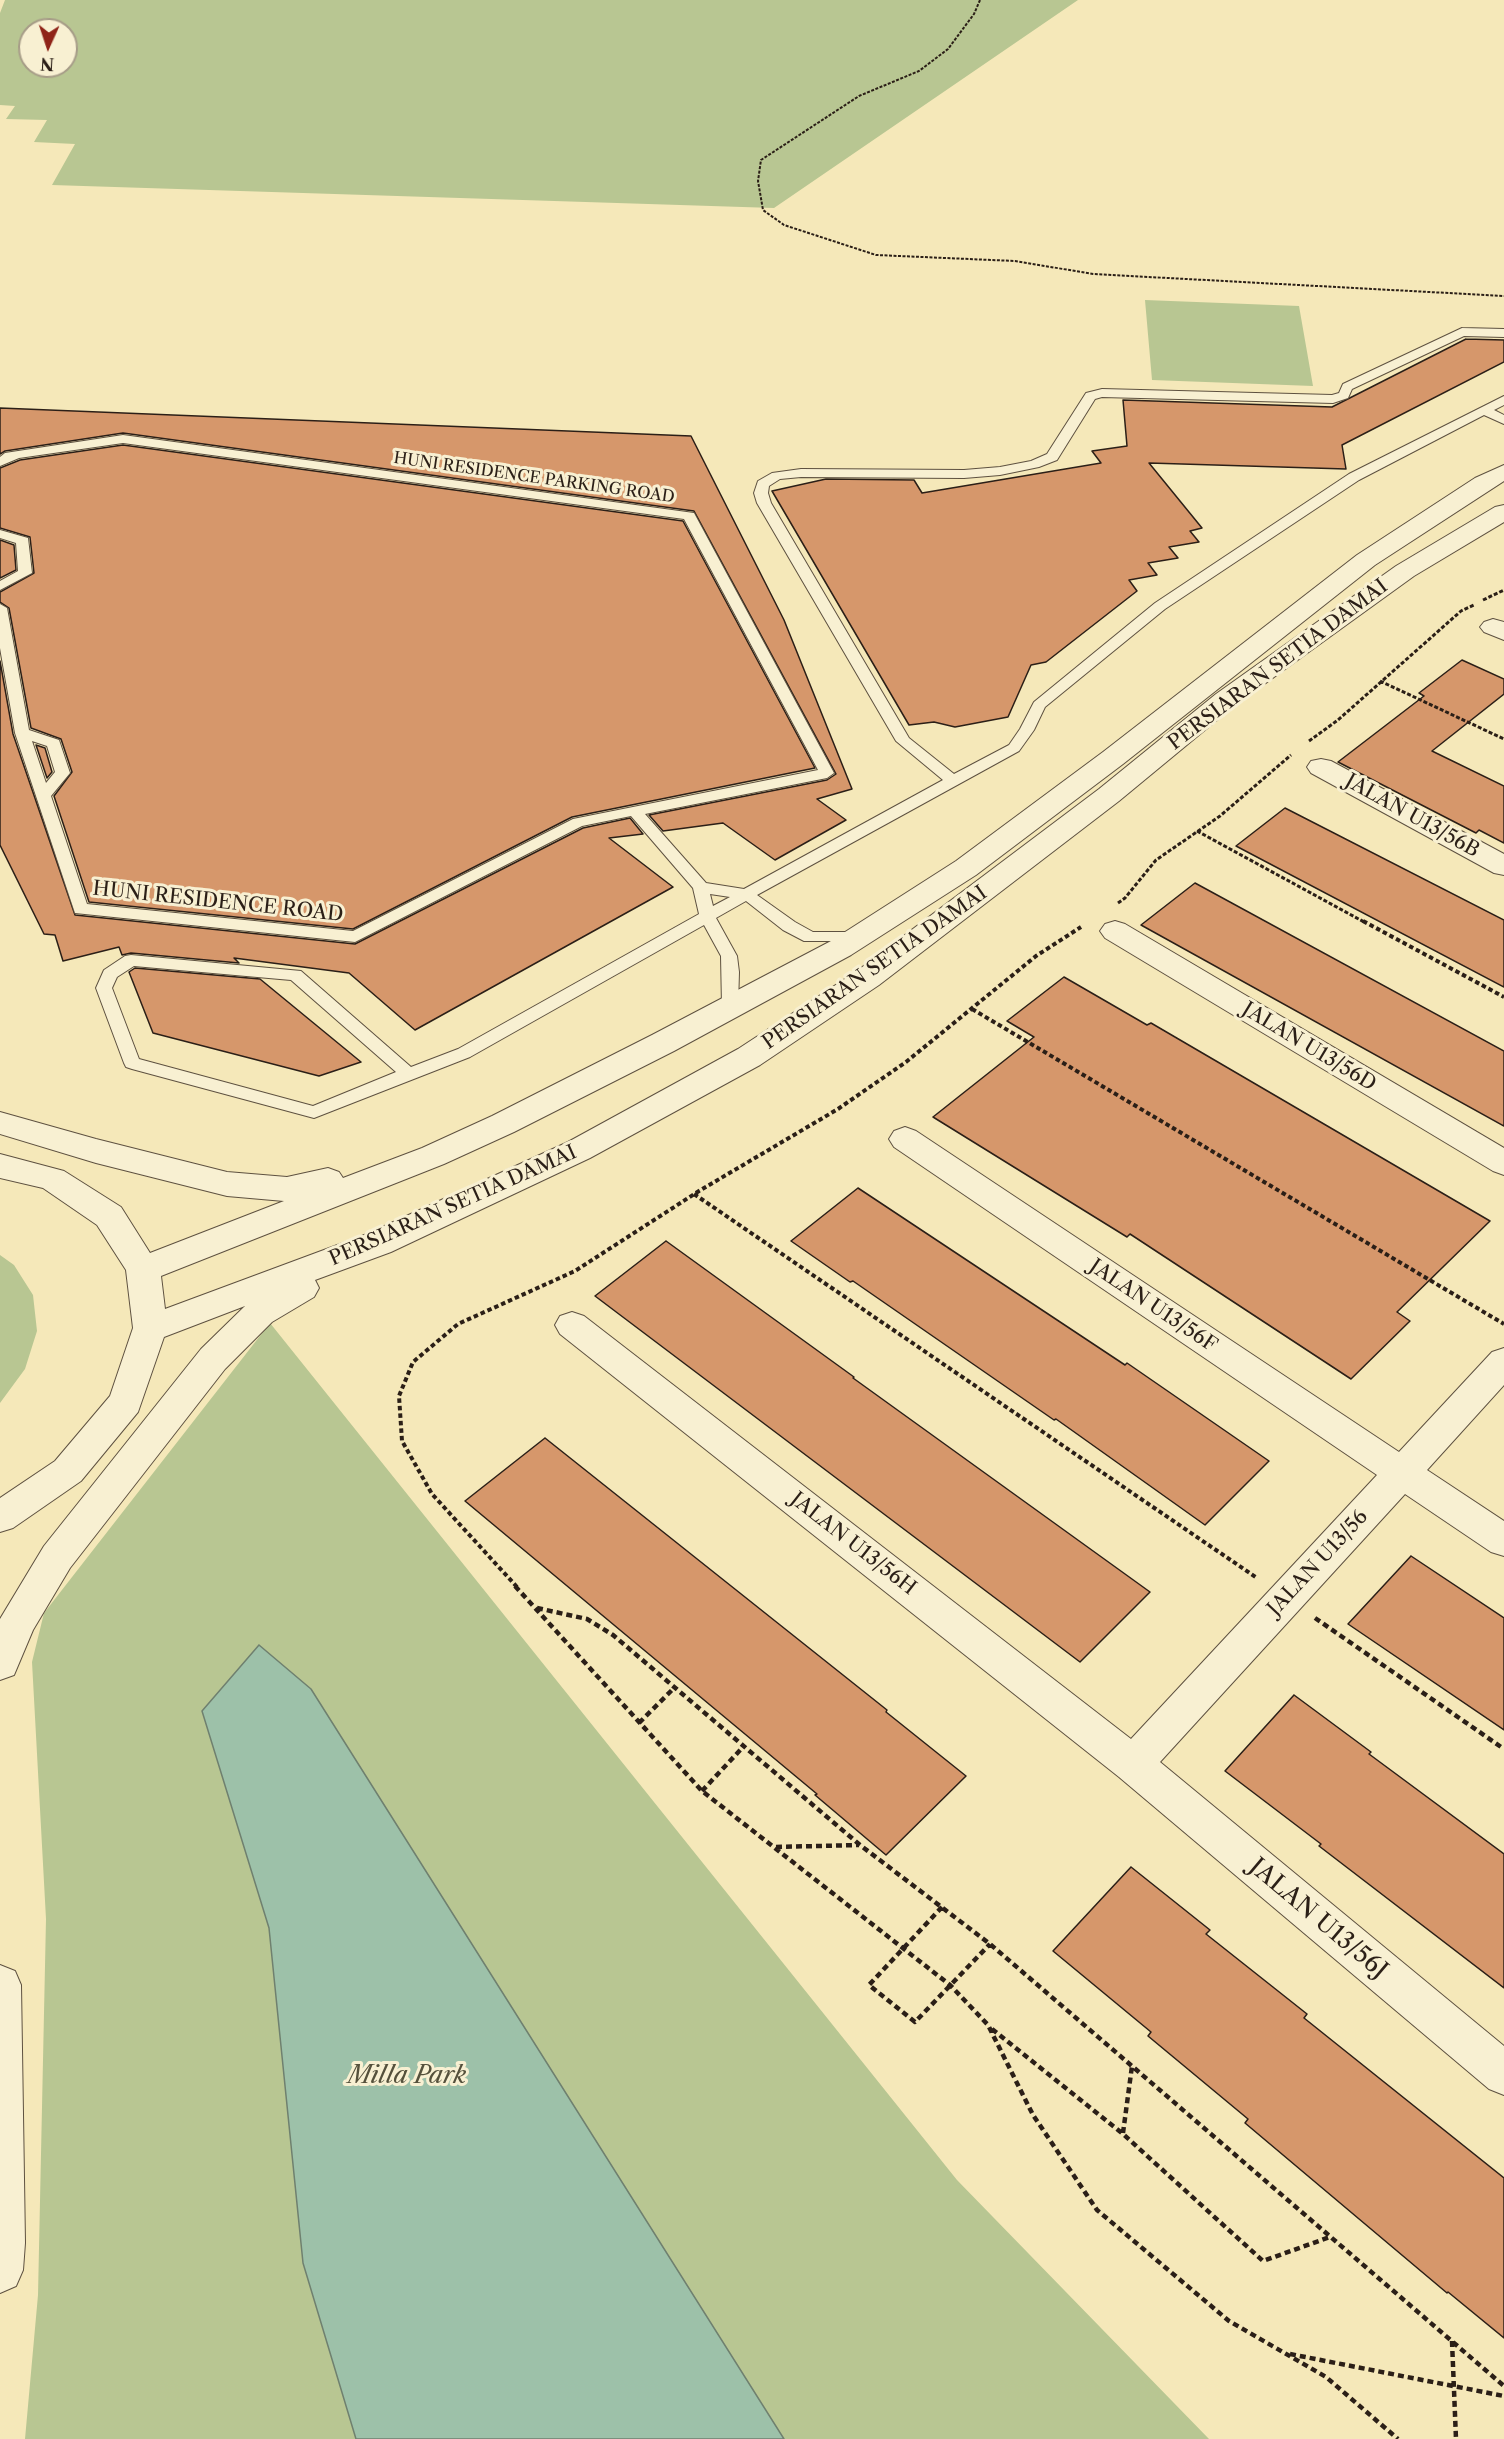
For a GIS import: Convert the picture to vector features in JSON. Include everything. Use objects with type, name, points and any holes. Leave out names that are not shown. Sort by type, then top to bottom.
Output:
[{"type":"street","name":"PERSIARAN SETIA DAMAI","points":[[143,1269],[433,1156],[503,1124],[730,1006],[858,936],[975,861],[1113,758],[1366,560],[1483,483],[1504,472]]},
{"type":"street","name":"PERSIARAN SETIA DAMAI","points":[[150,1328],[379,1243],[579,1150],[749,1057],[877,971],[1109,795],[1225,700],[1405,571],[1504,512]]},
{"type":"street","name":"JALAN U13/56B","points":[[1321,767],[1504,866]]},
{"type":"street","name":"JALAN U13/56D","points":[[1114,931],[1504,1164]]},
{"type":"street","points":[[0,1123],[96,1151],[227,1184],[287,1189],[433,1156]]},
{"type":"street","name":"JALAN U13/56F","points":[[905,1139],[1504,1541]]},
{"type":"street","points":[[0,1166],[53,1179],[109,1216],[143,1269],[150,1328],[126,1402],[68,1472],[0,1517]]},
{"type":"street","points":[[0,1663],[17,1623],[57,1557],[213,1359],[260,1313],[379,1243]]},
{"type":"street","name":"JALAN U13/56H","points":[[572,1325],[1133,1764]]},
{"type":"street","name":"JALAN U13/56","points":[[1133,1764],[1504,1362]]},
{"type":"street","name":"JALAN U13/56J","points":[[1133,1764],[1504,2073]]},
{"type":"street","points":[[0,1985],[2,2244],[0,2270]]},
{"type":"lane","points":[[952,780],[903,741],[764,503],[761,493],[763,484],[777,476],[801,473],[964,474],[1000,471],[1034,464],[1053,457],[1090,396],[1102,393],[1333,399],[1344,395],[1347,387],[1462,332],[1504,333]]},
{"type":"lane","points":[[410,1074],[295,975],[131,960],[110,974],[104,988],[132,1063],[314,1112],[464,1053],[746,894],[1014,748],[1027,730],[1039,705],[1160,606],[1354,477],[1504,399]]},
{"type":"lane","points":[[1483,410],[1504,420]]},
{"type":"lane","name":"HUNI RESIDENCE PARKING ROAD","points":[[0,462],[19,454],[123,439],[689,516],[827,773],[634,810]]},
{"type":"lane","points":[[0,534],[23,540],[25,573],[0,586]]},
{"type":"lane","name":"HUNI RESIDENCE ROAD","points":[[0,608],[22,733],[81,909],[355,937],[468,878],[469,864],[503,847],[525,849],[578,822],[634,810]]},
{"type":"lane","points":[[22,733],[54,744],[63,773],[43,796]]},
{"type":"lane","points":[[634,810],[701,887],[707,916],[729,956],[730,1006]]},
{"type":"lane","points":[[701,887],[746,894],[789,926],[810,937],[858,936]]},
{"type":"path","points":[[980,0],[974,14],[948,49],[919,71],[859,96],[761,160],[758,181],[763,210],[784,225],[876,255],[1015,261],[1094,274],[1504,296]]},
{"type":"path","points":[[1504,590],[1461,611],[1380,681],[1504,739]]},
{"type":"path","points":[[1197,831],[1504,997]]},
{"type":"path","points":[[972,1009],[1504,1324]]},
{"type":"path","points":[[694,1194],[1504,1749]]},
{"type":"path","points":[[537,1608],[587,1619],[613,1635],[860,1845],[990,1944],[1504,2386]]},
{"type":"path","points":[[639,1723],[674,1688]]},
{"type":"path","points":[[702,1791],[743,1747]]},
{"type":"path","points":[[776,1847],[860,1845]]},
{"type":"path","points":[[942,1907],[870,1985],[915,2022],[990,1944]]},
{"type":"path","points":[[989,2027],[1123,2134],[1263,2261],[1330,2236]]},
{"type":"path","points":[[1123,2134],[1132,2066]]},
{"type":"path","points":[[1452,2340],[1456,2439]]},
{"type":"path","points":[[1287,2354],[1504,2396]]},
{"type":"green space","points":[[5,0],[1078,0],[774,208],[52,185],[75,144],[34,142],[47,120],[6,119],[15,106],[0,105],[0,13]]},
{"type":"green space","points":[[1145,300],[1299,306],[1313,386],[1152,380]]},
{"type":"green space","points":[[0,1255],[14,1265],[33,1295],[37,1331],[25,1369],[0,1403]]},
{"type":"green space","name":"Milla Park","points":[[270,1323],[957,2180],[1209,2439],[25,2439],[38,2295],[46,1919],[32,1662],[44,1613]]},
{"type":"shaded area","points":[[259,1645],[311,1689],[784,2439],[356,2439],[303,2263],[269,1928],[202,1711]]},
{"type":"building","points":[[1466,339],[1504,340],[1504,362],[1342,445],[1346,469],[1149,463],[1202,528],[1190,531],[1199,542],[1169,547],[1178,558],[1148,563],[1157,575],[1129,580],[1137,591],[1046,662],[1031,665],[1008,717],[955,727],[934,722],[909,725],[772,491],[826,479],[914,480],[922,493],[1101,463],[1092,451],[1127,446],[1123,400],[1332,407]]},
{"type":"building","points":[[0,408],[691,436],[784,620],[852,789],[817,799],[846,820],[775,860],[723,823],[663,831],[649,815],[827,780],[836,774],[694,511],[123,433],[5,451],[0,454]]},
{"type":"building","points":[[123,445],[683,521],[815,768],[572,817],[353,929],[89,902],[54,796],[72,772],[61,739],[31,728],[9,608],[0,602],[0,592],[34,573],[30,537],[0,528],[0,468],[20,460]]},
{"type":"building","points":[[0,540],[14,545],[16,570],[0,578]]},
{"type":"building","points":[[1462,660],[1504,679],[1504,694],[1432,751],[1504,786],[1504,843],[1479,830],[1476,833],[1338,762],[1424,696],[1419,693]]},
{"type":"building","points":[[0,661],[13,734],[75,915],[355,944],[583,828],[630,818],[643,834],[609,838],[673,887],[415,1030],[349,973],[234,958],[239,963],[131,953],[122,955],[119,947],[63,961],[55,935],[44,934],[0,845]]},
{"type":"building","points":[[36,745],[45,748],[52,772],[47,778]]},
{"type":"building","points":[[1285,808],[1504,920],[1504,987],[1236,846]]},
{"type":"building","points":[[1195,883],[1504,1051],[1504,1126],[1141,925]]},
{"type":"building","points":[[135,968],[260,979],[361,1062],[319,1076],[153,1033],[129,972]]},
{"type":"building","points":[[1064,977],[1147,1025],[1151,1023],[1490,1221],[1397,1312],[1410,1321],[1351,1379],[1130,1234],[1127,1237],[933,1117],[1034,1037],[1007,1021]]},
{"type":"building","points":[[858,1188],[1125,1365],[1127,1363],[1269,1461],[1205,1525],[1056,1419],[1054,1420],[853,1281],[850,1282],[791,1241]]},
{"type":"building","points":[[666,1241],[1150,1592],[1080,1662],[595,1296]]},
{"type":"building","points":[[545,1438],[887,1710],[886,1712],[966,1776],[886,1855],[815,1795],[817,1794],[465,1501]]},
{"type":"building","points":[[1411,1556],[1504,1618],[1504,1730],[1348,1624]]},
{"type":"building","points":[[1294,1695],[1504,1854],[1504,1988],[1225,1771]]},
{"type":"building","points":[[1131,1867],[1210,1930],[1206,1934],[1307,2014],[1304,2018],[1504,2178],[1504,2338],[1245,2123],[1248,2119],[1148,2036],[1151,2032],[1053,1951]]}]
